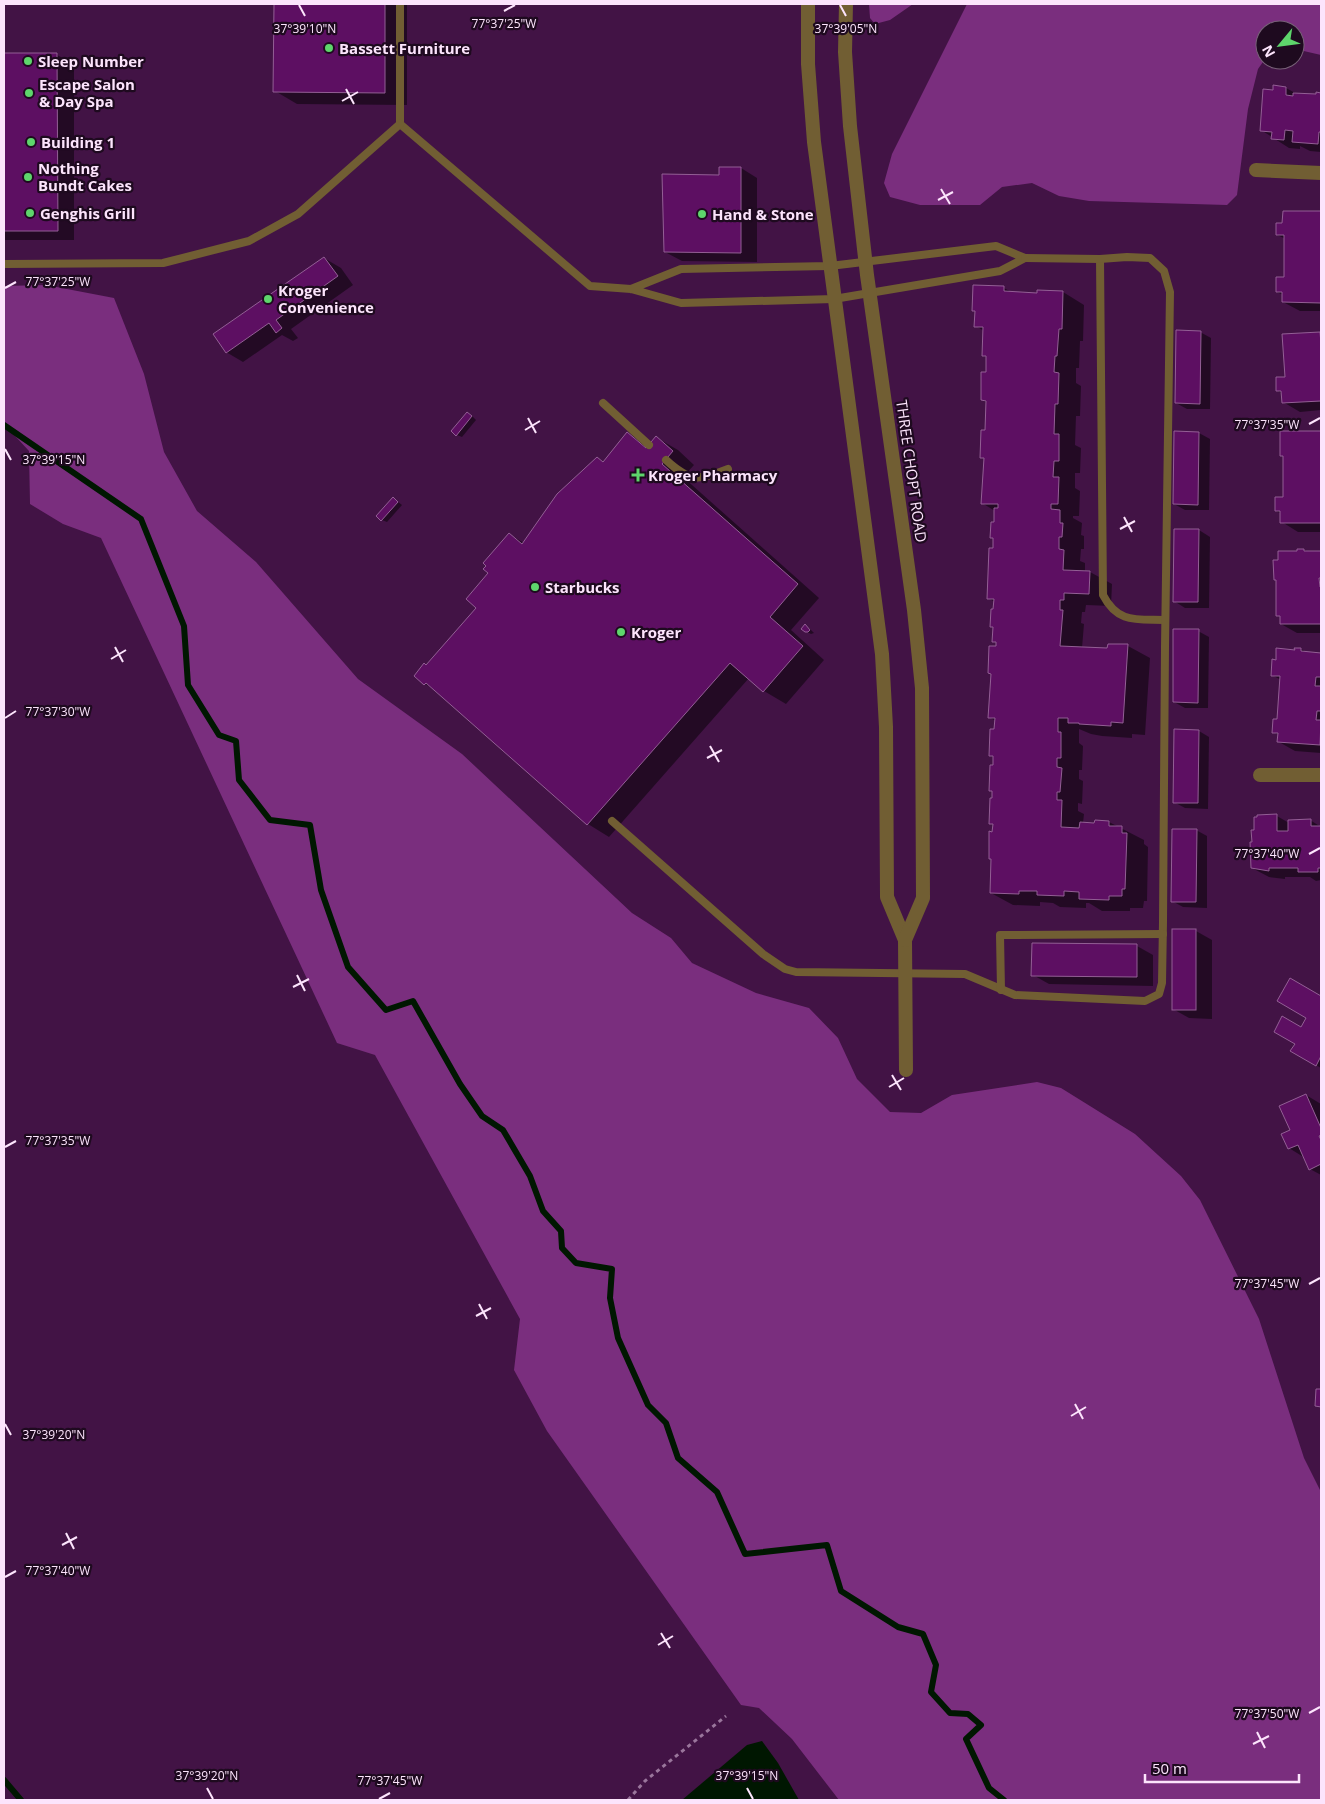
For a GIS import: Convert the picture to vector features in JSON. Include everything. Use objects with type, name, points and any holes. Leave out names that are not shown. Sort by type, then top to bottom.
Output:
[{"type":"street","name":"THREE CHOPT ROAD","points":[[808,4],[808,64],[814,142],[882,654],[886,727],[887,897],[905,940],[906,1070]]},
{"type":"street","name":"THREE CHOPT ROAD","points":[[846,4],[845,52],[847,90],[870,293],[913,601],[922,688],[924,898],[905,940]]},
{"type":"street","points":[[1256,170],[1321,173]]},
{"type":"street","points":[[1260,775],[1321,775]]},
{"type":"lane","points":[[4,264],[163,263],[249,241],[298,214],[400,124],[400,4]]},
{"type":"lane","points":[[400,124],[590,286],[631,288],[681,303],[834,299],[1000,271],[1025,258]]},
{"type":"lane","points":[[612,821],[763,954],[785,969],[796,972],[965,974],[1016,995],[1145,1000],[1159,994],[1162,983],[1163,934],[1170,292],[1164,270],[1150,258],[1127,256],[1100,259],[1025,258],[996,246],[830,266],[681,269],[631,288]]},
{"type":"lane","points":[[1100,259],[1103,595],[1110,608],[1126,618],[1165,620]]},
{"type":"lane","points":[[603,403],[649,445]]},
{"type":"lane","points":[[666,460],[680,473],[692,476],[703,477],[728,469]]},
{"type":"lane","points":[[1001,990],[1000,935],[1163,934]]},
{"type":"path","points":[[628,1800],[645,1781],[726,1716]]},
{"type":"shaded area","points":[[869,4],[913,4],[890,20],[875,24],[870,18]]},
{"type":"shaded area","points":[[967,4],[1321,4],[1321,55],[1305,51],[1305,20],[1255,20],[1255,70],[1258,70],[1248,109],[1237,195],[1227,205],[1089,201],[1059,196],[1032,183],[1002,187],[980,205],[920,205],[890,197],[884,183],[892,154]]},
{"type":"shaded area","points":[[46,285],[114,298],[144,374],[164,452],[197,511],[256,562],[358,679],[462,754],[632,913],[671,938],[692,963],[756,993],[809,1008],[838,1038],[857,1079],[890,1112],[921,1113],[952,1095],[1037,1082],[1061,1088],[1135,1134],[1181,1176],[1200,1200],[1259,1319],[1304,1458],[1321,1492],[1321,1800],[839,1800],[792,1739],[759,1708],[741,1705],[547,1431],[514,1370],[520,1319],[375,1055],[337,1043],[101,538],[63,524],[30,504],[29,451],[4,424],[4,286]]},
{"type":"shaded area","points":[[762,1741],[778,1763],[799,1800],[682,1800],[747,1745]]},
{"type":"building","name":"Bassett Furniture","points":[[274,4],[385,4],[385,93],[273,92]]},
{"type":"building","name":"Building 1","points":[[4,53],[57,53],[58,231],[4,231]]},
{"type":"building","points":[[1273,85],[1286,87],[1286,95],[1293,96],[1293,93],[1321,93],[1321,132],[1319,132],[1318,144],[1292,142],[1293,131],[1285,130],[1284,140],[1271,139],[1272,132],[1260,131],[1263,89],[1273,90]]},
{"type":"building","name":"Hand & Stone","points":[[719,167],[741,167],[741,253],[664,252],[662,174],[719,175]]},
{"type":"building","points":[[1283,211],[1321,211],[1321,303],[1282,302],[1282,292],[1276,292],[1276,277],[1284,277],[1284,235],[1276,235],[1276,223],[1282,223]]},
{"type":"building","points":[[324,257],[338,276],[276,320],[282,328],[276,333],[269,323],[226,353],[213,334]]},
{"type":"building","points":[[973,285],[1004,286],[1004,291],[1037,293],[1037,290],[1063,291],[1062,329],[1059,329],[1054,372],[1059,373],[1058,404],[1055,404],[1054,434],[1059,434],[1059,461],[1054,461],[1053,477],[1059,477],[1058,504],[1051,504],[1051,509],[1060,510],[1060,523],[1063,523],[1062,537],[1059,537],[1059,549],[1064,550],[1063,570],[1090,571],[1089,594],[1064,593],[1064,600],[1060,600],[1060,610],[1063,610],[1060,646],[1107,648],[1108,644],[1128,644],[1123,723],[1111,722],[1111,726],[1079,724],[1068,723],[1068,718],[1058,718],[1058,732],[1061,732],[1061,758],[1057,758],[1057,767],[1062,768],[1060,792],[1057,792],[1057,800],[1062,800],[1061,827],[1079,828],[1080,822],[1109,821],[1109,826],[1122,826],[1122,833],[1127,833],[1125,889],[1122,889],[1122,896],[1109,896],[1109,900],[1079,899],[1079,892],[1064,891],[1064,896],[1037,895],[1037,891],[1019,891],[1019,894],[990,893],[991,859],[989,859],[989,831],[992,832],[993,824],[989,824],[992,791],[989,791],[990,765],[993,765],[993,756],[989,756],[990,729],[994,729],[995,718],[988,718],[991,674],[988,673],[989,646],[996,646],[996,642],[992,642],[993,627],[990,627],[991,609],[993,609],[994,599],[987,599],[989,548],[993,548],[993,538],[990,538],[991,522],[994,522],[994,508],[998,508],[998,504],[981,504],[984,458],[980,458],[981,430],[985,430],[986,401],[981,400],[981,372],[986,372],[986,356],[982,356],[983,327],[974,327],[975,311],[972,311]]},
{"type":"building","points":[[1176,330],[1201,331],[1200,404],[1175,403]]},
{"type":"building","points":[[1320,332],[1321,401],[1282,403],[1281,391],[1276,391],[1276,377],[1285,377],[1282,334]]},
{"type":"building","points":[[467,412],[472,416],[456,436],[451,431]]},
{"type":"building","points":[[1174,431],[1199,432],[1198,505],[1173,504]]},
{"type":"building","points":[[1280,431],[1321,431],[1321,523],[1280,523],[1280,511],[1275,511],[1275,497],[1283,497],[1283,456],[1280,456]]},
{"type":"building","name":"Kroger","points":[[627,432],[646,448],[656,436],[673,451],[662,464],[798,584],[770,617],[803,646],[763,692],[730,663],[587,825],[426,683],[424,685],[414,676],[476,608],[466,599],[488,573],[483,569],[486,566],[483,563],[509,533],[522,544],[557,494],[597,457],[603,462]]},
{"type":"building","points":[[393,497],[398,502],[381,521],[376,516]]},
{"type":"building","points":[[1174,529],[1199,529],[1198,602],[1173,602]]},
{"type":"building","points":[[1297,549],[1321,551],[1321,578],[1319,578],[1321,587],[1321,624],[1280,624],[1280,616],[1276,616],[1276,580],[1274,580],[1273,560],[1278,560],[1278,551],[1297,551]]},
{"type":"building","points":[[805,624],[810,630],[808,632],[801,629]]},
{"type":"building","points":[[1173,629],[1199,629],[1198,703],[1173,702]]},
{"type":"building","points":[[1276,648],[1295,650],[1294,648],[1301,648],[1301,651],[1321,653],[1321,677],[1316,677],[1315,686],[1321,686],[1321,711],[1317,711],[1316,720],[1321,720],[1320,745],[1277,742],[1278,733],[1272,733],[1273,719],[1277,719],[1280,676],[1271,676],[1272,659],[1276,660]]},
{"type":"building","points":[[1174,729],[1199,730],[1198,803],[1173,803]]},
{"type":"building","points":[[1277,814],[1277,831],[1288,831],[1288,820],[1311,819],[1311,826],[1321,826],[1321,868],[1318,868],[1318,872],[1298,872],[1298,868],[1269,868],[1269,871],[1251,868],[1250,842],[1252,842],[1251,830],[1254,830],[1254,817],[1257,817],[1257,815]]},
{"type":"building","points":[[1172,829],[1197,829],[1196,902],[1171,902]]},
{"type":"building","points":[[1172,929],[1196,929],[1196,1010],[1172,1010]]},
{"type":"building","points":[[1032,943],[1137,944],[1137,977],[1031,976]]},
{"type":"building","points":[[1290,978],[1321,996],[1321,1056],[1316,1066],[1290,1051],[1295,1044],[1274,1032],[1282,1016],[1301,1027],[1306,1018],[1277,1001]]},
{"type":"building","points":[[1306,1094],[1321,1128],[1321,1135],[1319,1136],[1321,1140],[1321,1164],[1309,1170],[1298,1145],[1288,1149],[1281,1134],[1290,1130],[1279,1106]]},
{"type":"building","points":[[1316,1389],[1321,1389],[1321,1407],[1315,1406]]},
{"type":"waterway","points":[[4,425],[141,519],[184,626],[188,685],[219,735],[236,741],[239,780],[270,820],[310,825],[321,890],[348,967],[386,1010],[413,1001],[460,1084],[482,1116],[503,1130],[530,1176],[543,1211],[561,1231],[562,1248],[576,1263],[612,1269],[610,1298],[618,1338],[648,1405],[666,1423],[678,1458],[717,1492],[745,1554],[827,1545],[841,1591],[898,1627],[923,1634],[936,1665],[931,1692],[950,1713],[968,1714],[981,1725],[966,1739],[989,1788],[1004,1800]]},
{"type":"waterway","points":[[4,1780],[21,1800]]},
{"type":"place","name":"Bassett Furniture","points":[[329,48]]},
{"type":"place","name":"Sleep Number","points":[[28,61]]},
{"type":"place","name":"Escape Salon & Day Spa","points":[[29,93]]},
{"type":"place","name":"Building 1","points":[[31,142]]},
{"type":"place","name":"Nothing Bundt Cakes","points":[[28,177]]},
{"type":"place","name":"Genghis Grill","points":[[30,213]]},
{"type":"place","name":"Hand & Stone","points":[[702,214]]},
{"type":"place","name":"Kroger Convenience","points":[[268,299]]},
{"type":"place","name":"Kroger Pharmacy","points":[[638,475]]},
{"type":"place","name":"Starbucks","points":[[535,587]]},
{"type":"place","name":"Kroger","points":[[621,632]]}]
